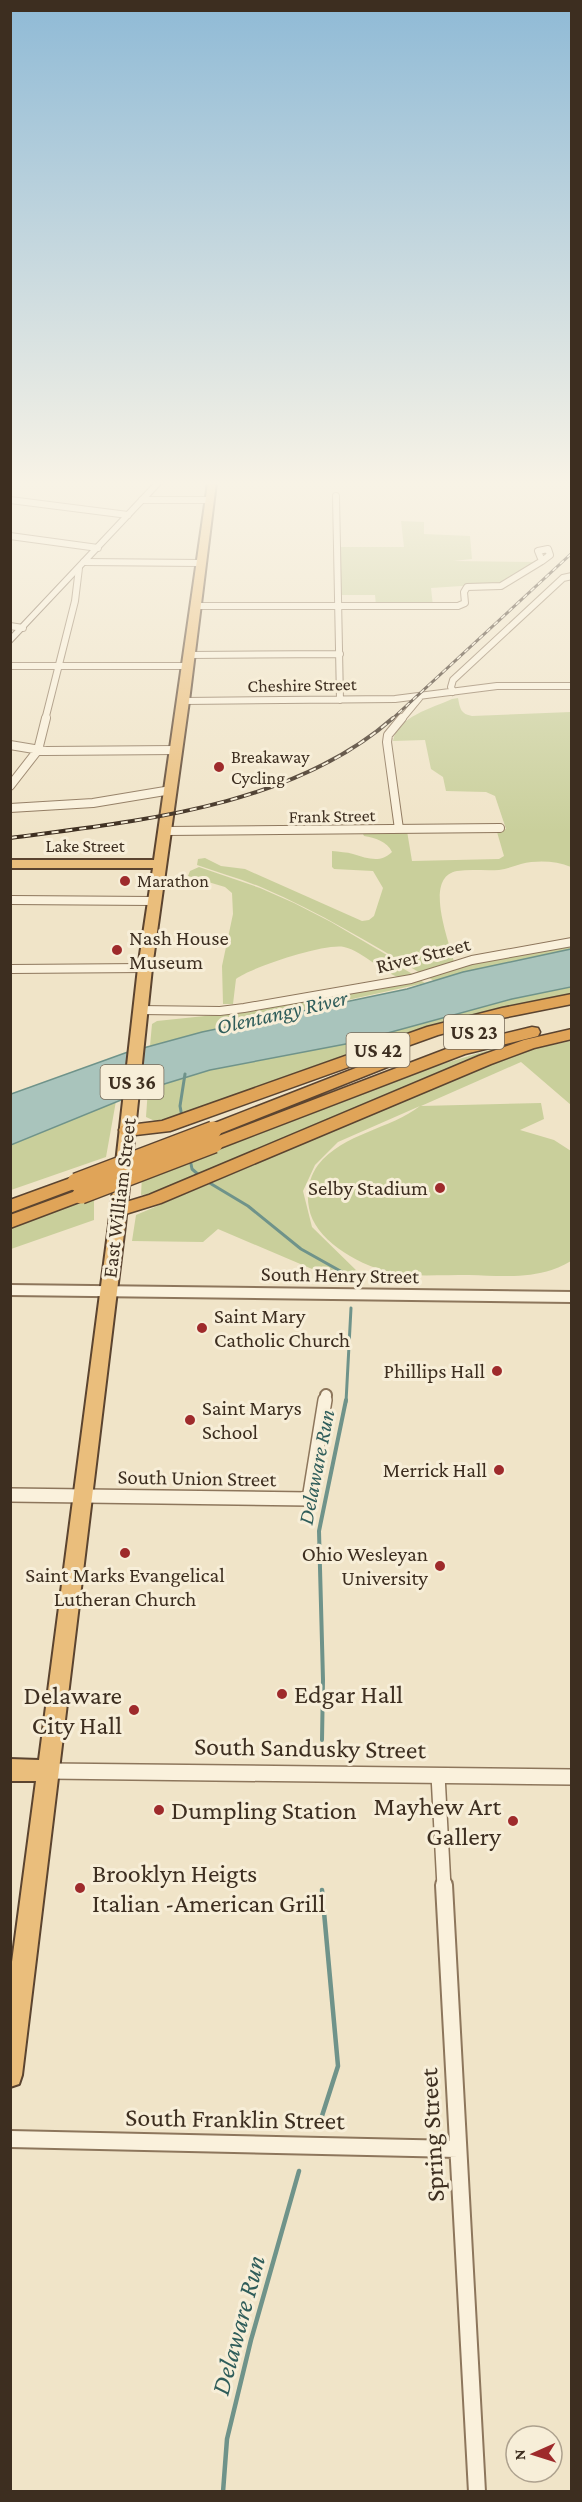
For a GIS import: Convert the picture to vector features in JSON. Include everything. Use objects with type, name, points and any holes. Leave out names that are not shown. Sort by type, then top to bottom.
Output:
[{"type":"highway","name":"East William Street","points":[[49,1771],[119,1210],[153,901],[177,750],[197,600]]},
{"type":"highway","name":"Lake Street","points":[[10,864],[160,864]]},
{"type":"highway","name":"US 42","points":[[128,1130],[150,1129],[183,1120],[433,1031],[502,1012],[572,999]]},
{"type":"highway","name":"US 23","points":[[213,1137],[378,1063],[517,1020],[572,1009]]},
{"type":"highway","name":"US 23","points":[[10,1222],[79,1188],[213,1137],[460,1050],[572,1024]]},
{"type":"highway","name":"US 42","points":[[119,1210],[155,1199],[204,1179],[485,1060],[530,1044],[572,1034]]},
{"type":"highway","name":"US 23","points":[[10,1207],[79,1188]]},
{"type":"highway","points":[[10,1770],[49,1771]]},
{"type":"highway","name":"US 36","points":[[10,2075],[49,1771]]},
{"type":"main road","points":[[10,642],[50,600]]},
{"type":"street","points":[[10,786],[38,750],[75,600]]},
{"type":"street","points":[[339,600],[340,700]]},
{"type":"street","points":[[196,606],[452,607],[465,603],[465,600]]},
{"type":"street","points":[[540,600],[453,680],[451,687],[453,692],[515,685],[572,686]]},
{"type":"street","points":[[10,626],[24,628]]},
{"type":"street","points":[[10,666],[340,654]]},
{"type":"street","name":"Cheshire Street","points":[[184,701],[395,699],[453,692]]},
{"type":"street","points":[[399,830],[388,735],[420,697]]},
{"type":"street","points":[[10,746],[38,750],[177,750]]},
{"type":"street","points":[[10,808],[93,803],[171,790]]},
{"type":"street","name":"Frank Street","points":[[165,831],[500,828]]},
{"type":"street","points":[[10,900],[153,901]]},
{"type":"street","name":"River Street","points":[[140,1010],[220,1011],[244,1008],[411,979],[472,960],[572,942]]},
{"type":"street","points":[[10,969],[145,968]]},
{"type":"street","name":"South Henry Street","points":[[10,1290],[572,1297]]},
{"type":"street","name":"South Union Street","points":[[10,1495],[309,1499],[326,1395]]},
{"type":"street","name":"South Sandusky Street","points":[[49,1771],[572,1777]]},
{"type":"street","name":"Spring Street","points":[[438,1775],[477,2492]]},
{"type":"street","name":"South Franklin Street","points":[[10,2139],[458,2149]]},
{"type":"green space","points":[[375,600],[432,600],[433,606],[376,606]]},
{"type":"green space","points":[[458,698],[459,705],[465,714],[472,716],[571,712],[571,867],[553,862],[534,862],[499,870],[457,871],[447,876],[441,885],[441,911],[454,962],[422,974],[344,928],[284,897],[197,865],[198,859],[205,858],[221,866],[245,869],[362,921],[374,916],[383,888],[373,871],[334,869],[332,851],[373,859],[383,858],[392,852],[384,843],[364,836],[362,832],[407,831],[412,861],[499,859],[504,856],[497,832],[506,829],[495,796],[486,792],[446,791],[443,777],[431,769],[425,740],[393,741],[401,726],[416,714]]},
{"type":"green space","points":[[199,867],[260,888],[294,903],[392,958],[390,961],[416,976],[403,978],[395,976],[344,947],[321,949],[289,957],[244,974],[236,979],[233,1004],[223,1004],[222,966],[233,914],[232,893],[225,887],[188,876],[190,871]]},
{"type":"green space","points":[[571,945],[571,949],[434,981],[426,976],[452,967]]},
{"type":"green space","points":[[418,979],[425,983],[202,1032],[150,1046],[152,1024],[157,1021],[224,1014]]},
{"type":"green space","points":[[571,987],[571,995],[458,1019],[302,1075],[157,1122],[146,1117],[148,1089],[210,1070],[351,1043],[512,999]]},
{"type":"green space","points":[[538,1037],[407,1087],[156,1194],[141,1195],[142,1176],[387,1083],[487,1050]]},
{"type":"green space","name":"Selby Stadium","points":[[571,1041],[571,1105],[521,1062],[421,1106],[541,1103],[544,1119],[520,1130],[554,1140],[571,1151],[571,1261],[559,1267],[522,1276],[391,1273],[346,1254],[322,1233],[313,1221],[308,1202],[310,1180],[318,1165],[340,1146],[420,1106],[338,1142],[315,1165],[303,1191],[312,1227],[359,1273],[345,1283],[218,1229],[203,1242],[132,1241],[136,1215],[500,1060],[532,1049]]},
{"type":"green space","points":[[116,1101],[106,1157],[11,1190],[11,1145]]},
{"type":"green space","points":[[94,1196],[94,1220],[11,1249],[11,1228]]},
{"type":"water","points":[[571,949],[571,987],[512,999],[351,1043],[210,1070],[148,1089],[11,1145],[11,1094],[125,1053],[202,1032],[407,989],[463,972]]},
{"type":"waterway","name":"Delaware Run","points":[[182,1117],[180,1106],[185,1074]]},
{"type":"waterway","name":"Delaware Run","points":[[190,1159],[192,1169],[200,1176]]},
{"type":"waterway","name":"Delaware Run","points":[[208,1182],[248,1206],[301,1249],[351,1277]]},
{"type":"waterway","name":"Delaware Run","points":[[346,1402],[351,1308]]},
{"type":"waterway","name":"Delaware Run","points":[[322,1740],[323,1680],[319,1531],[346,1400]]},
{"type":"waterway","name":"Delaware Run","points":[[321,2119],[338,2066],[322,1890]]},
{"type":"waterway","name":"Delaware Run","points":[[223,2492],[227,2439],[251,2340],[299,2171]]},
{"type":"railway","points":[[391,720],[521,600]]},
{"type":"railway","points":[[10,838],[160,816],[261,791],[308,772],[353,748],[393,718]]},
{"type":"place","name":"Breakaway Cycling","points":[[219,767]]},
{"type":"place","name":"Marathon","points":[[125,881]]},
{"type":"place","name":"Nash House Museum","points":[[117,950]]},
{"type":"place","name":"Selby Stadium","points":[[440,1188]]},
{"type":"place","name":"Saint Mary Catholic Church","points":[[202,1328]]},
{"type":"place","name":"Phillips Hall","points":[[497,1371]]},
{"type":"place","name":"Saint Marys School","points":[[190,1420]]},
{"type":"place","name":"Merrick Hall","points":[[499,1470]]},
{"type":"place","name":"Saint Marks Evangelical Lutheran Church","points":[[125,1553]]},
{"type":"place","name":"Ohio Wesleyan University","points":[[440,1566]]},
{"type":"place","name":"Edgar Hall","points":[[282,1694]]},
{"type":"place","name":"Delaware City Hall","points":[[134,1710]]},
{"type":"place","name":"Dumpling Station","points":[[159,1810]]},
{"type":"place","name":"Mayhew Art Gallery","points":[[513,1821]]},
{"type":"place","name":"Brooklyn Heigts Italian -American Grill","points":[[80,1888]]},
{"type":"water label","name":"Olentangy River","points":[[282,1012]]}]
